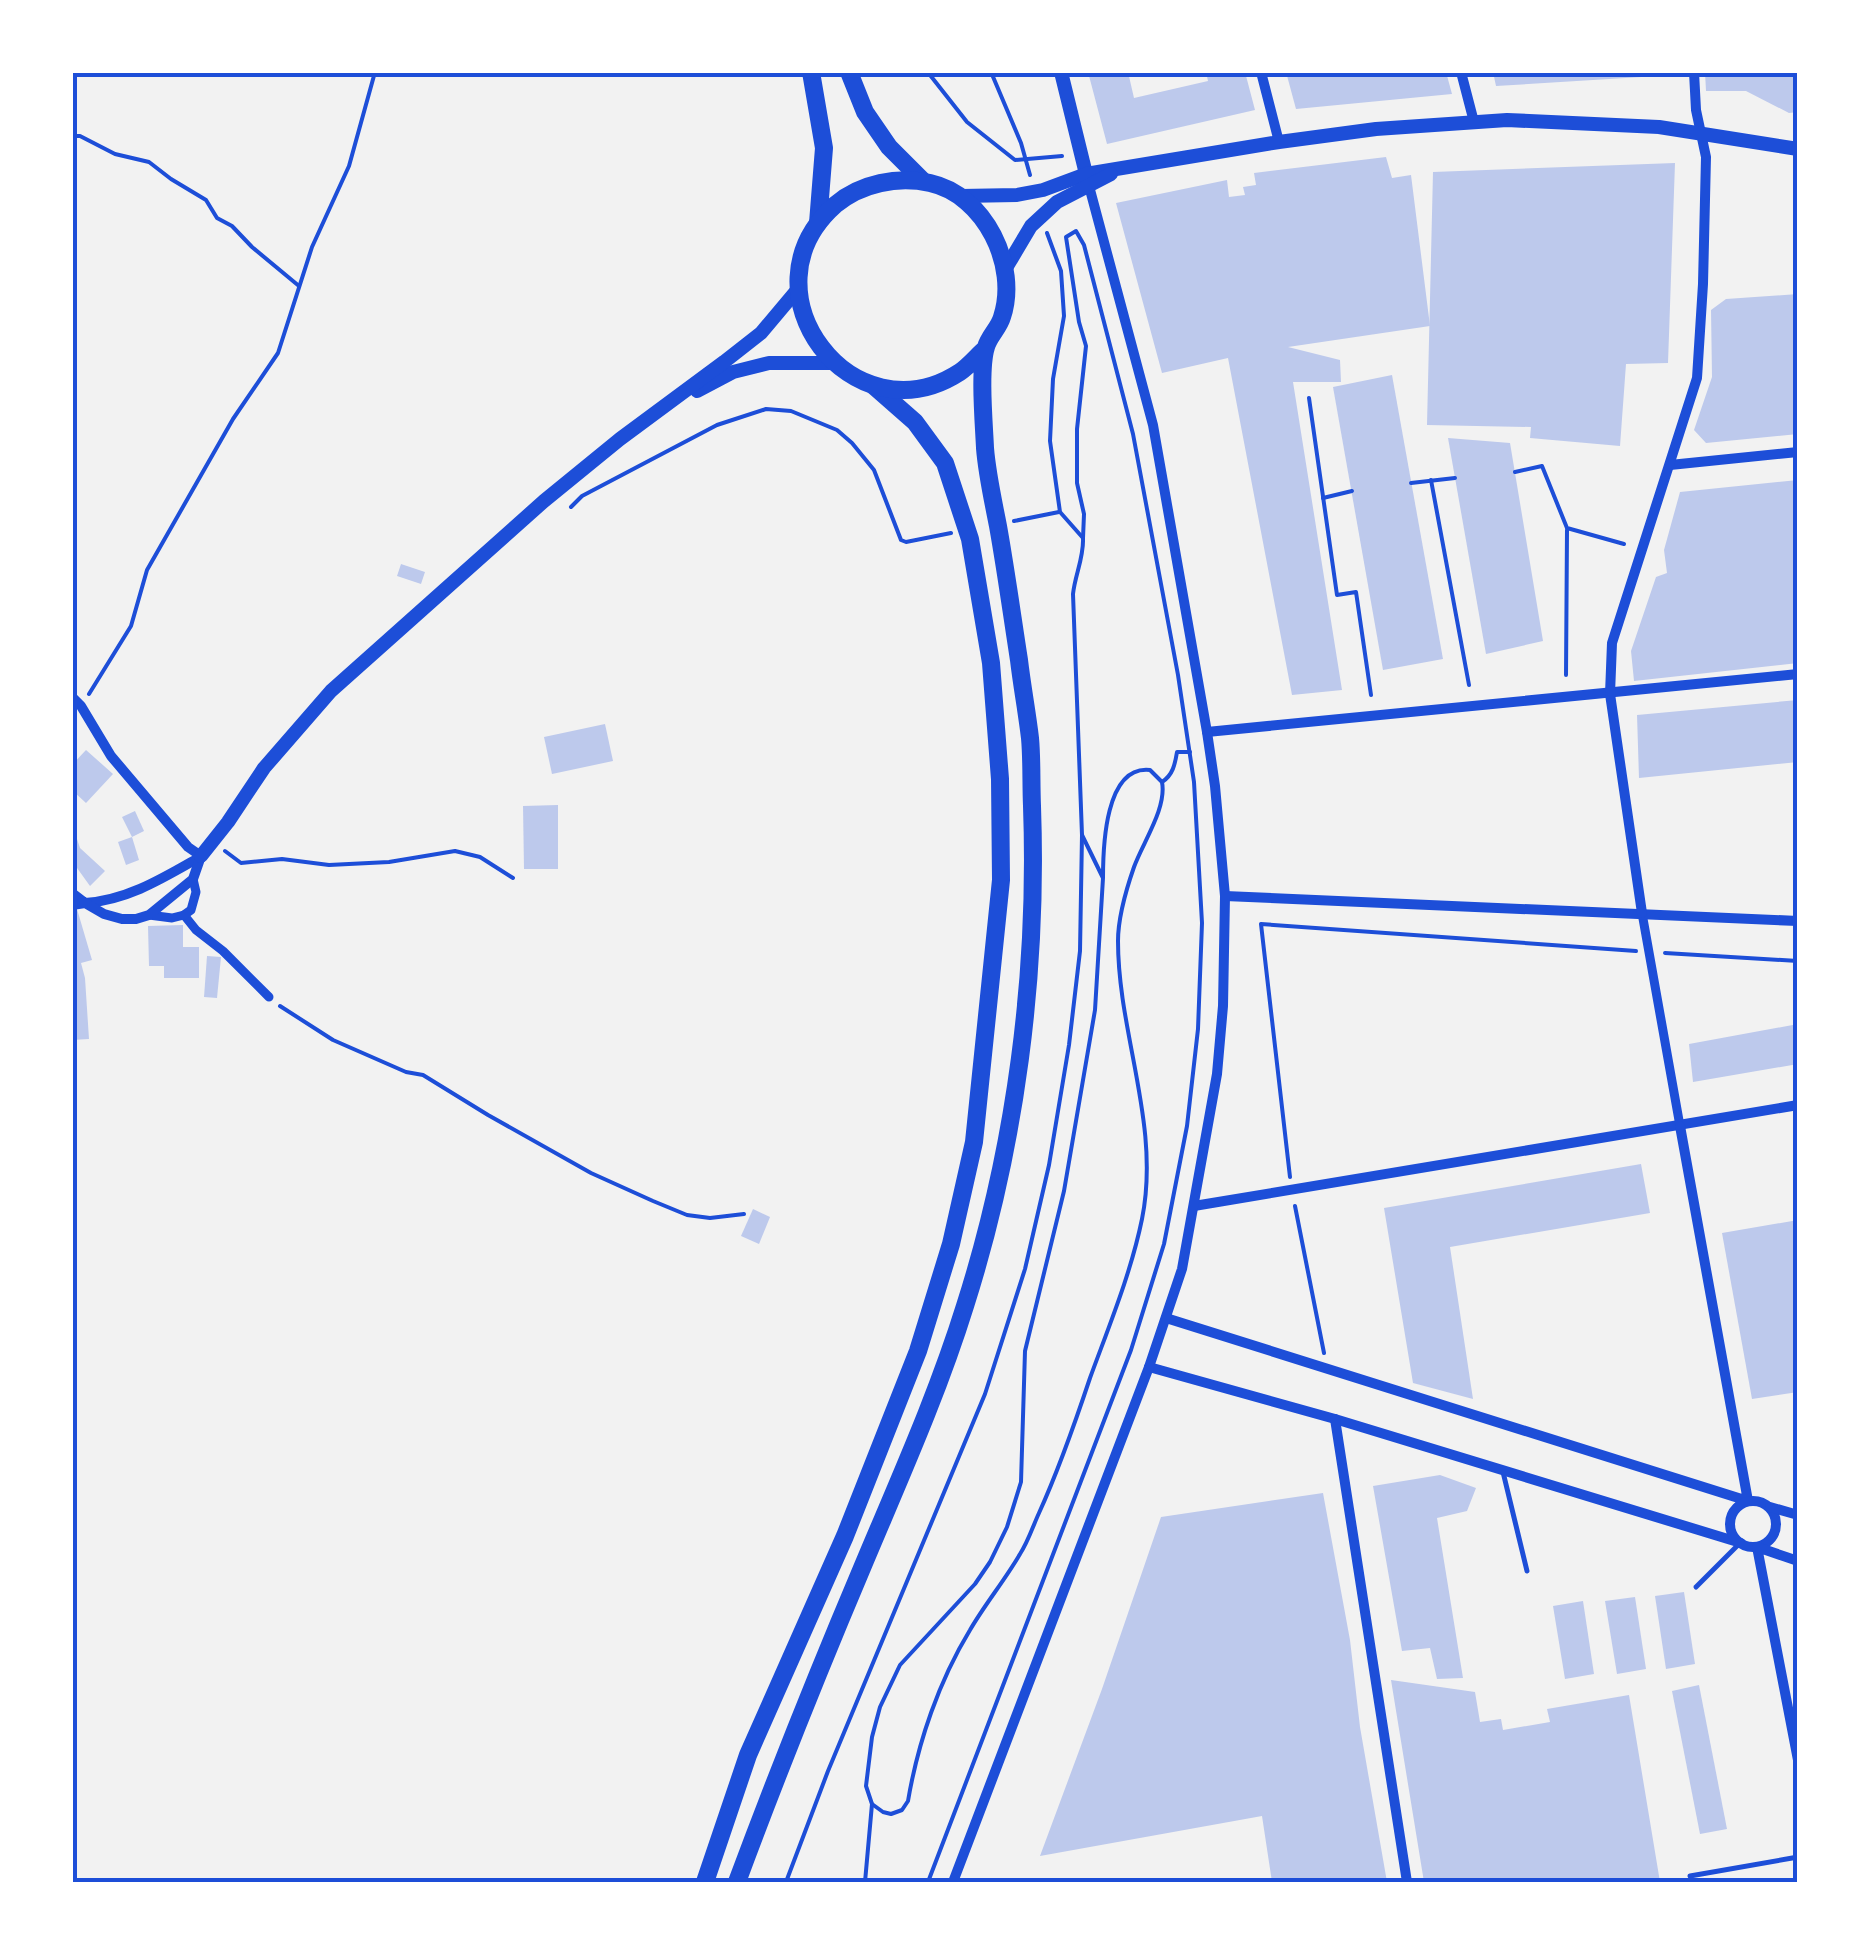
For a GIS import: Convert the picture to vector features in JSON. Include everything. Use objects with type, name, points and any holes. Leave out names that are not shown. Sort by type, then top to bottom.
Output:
[{"type":"highway","points":[[811,72],[824,148],[818,223]]},
{"type":"highway","points":[[849,72],[865,112],[889,147],[923,181]]},
{"type":"highway","points":[[891,181],[923,181],[943,186],[979,212],[1006,268],[1002,318],[985,349],[963,370],[935,384],[904,390],[873,385],[852,376],[819,348],[801,310],[800,266],[806,243],[818,223],[839,202],[864,187],[891,181]]},
{"type":"highway","points":[[737,1882],[788,1743],[934,1396],[965,1306],[995,1202],[1024,1034],[1034,882],[1030,738],[986,456],[985,349]]},
{"type":"highway","points":[[705,1882],[748,1755],[845,1536],[918,1351],[951,1244],[974,1142],[1000,880],[1000,779],[991,663],[970,539],[945,463],[915,422],[873,385]]},
{"type":"street","points":[[954,1882],[1149,1367],[1182,1268],[1223,1006],[1225,896],[1215,786],[1192,644],[1152,425],[1061,72]]},
{"type":"street","points":[[1261,72],[1279,142]]},
{"type":"street","points":[[1461,72],[1474,122]]},
{"type":"street","points":[[1694,72],[1696,110],[1706,157],[1697,378],[1612,643],[1610,694],[1642,914],[1748,1501]]},
{"type":"street","points":[[961,196],[1017,196],[1120,169],[1279,142],[1376,129],[1507,120],[1659,127],[1798,149]]},
{"type":"street","points":[[1006,268],[1031,226],[1088,180]]},
{"type":"street","points":[[79,904],[135,893],[201,856],[264,768],[331,690],[544,500],[761,332],[798,289]]},
{"type":"street","points":[[656,412],[733,372],[769,363],[834,363]]},
{"type":"street","points":[[1670,465],[1798,452]]},
{"type":"street","points":[[1206,732],[1798,674]]},
{"type":"street","points":[[77,701],[111,756],[188,847],[201,856]]},
{"type":"street","points":[[72,893],[79,904],[122,919],[136,919],[149,915],[193,878],[201,856]]},
{"type":"street","points":[[149,915],[184,916],[191,910],[196,892],[193,878]]},
{"type":"street","points":[[1225,896],[1798,921]]},
{"type":"street","points":[[184,916],[268,997]]},
{"type":"street","points":[[1194,1206],[1798,1105]]},
{"type":"street","points":[[1166,1318],[1748,1501],[1762,1502],[1776,1519],[1774,1534],[1756,1546]]},
{"type":"street","points":[[1149,1367],[1335,1419],[1798,1560]]},
{"type":"street","points":[[1335,1419],[1407,1882]]},
{"type":"street","points":[[1740,1544],[1731,1532],[1731,1516],[1748,1501]]},
{"type":"street","points":[[1768,1507],[1798,1515]]},
{"type":"street","points":[[1756,1546],[1798,1760]]},
{"type":"lane","points":[[1502,1471],[1527,1571]]},
{"type":"lane","points":[[1696,1587],[1740,1544]]},
{"type":"lane","points":[[1690,1876],[1798,1857]]},
{"type":"path","points":[[77,701],[131,626],[147,570],[233,418],[278,353],[312,247],[349,166],[375,72]]},
{"type":"path","points":[[925,72],[967,122],[1015,160],[1062,156]]},
{"type":"path","points":[[991,72],[1021,143]]},
{"type":"path","points":[[72,136],[80,136],[115,154],[149,162],[206,200],[217,218],[232,226],[299,286]]},
{"type":"path","points":[[786,1882],[828,1771],[985,1394],[1025,1269],[1049,1165],[1080,951],[1082,834],[1073,594],[1083,548],[1084,514],[1077,483],[1086,346],[1066,237],[1076,231],[1084,245],[1133,434],[1190,752],[1202,924],[1198,1030],[1187,1126],[1164,1244],[1130,1350],[928,1882]]},
{"type":"path","points":[[1053,252],[1061,271],[1064,316],[1053,379],[1050,441],[1060,512],[1083,538]]},
{"type":"path","points":[[1308,398],[1338,595],[1356,592],[1371,694]]},
{"type":"path","points":[[571,507],[582,496],[718,425],[766,410],[791,411],[836,430],[852,443],[874,470],[901,540],[917,540]]},
{"type":"path","points":[[1515,472],[1542,466],[1567,528],[1566,675]]},
{"type":"path","points":[[1411,483],[1455,478]]},
{"type":"path","points":[[1432,480],[1469,685]]},
{"type":"path","points":[[1323,498],[1352,491]]},
{"type":"path","points":[[1567,528],[1624,544]]},
{"type":"path","points":[[1162,782],[1174,769],[1177,752],[1190,752]]},
{"type":"path","points":[[865,1882],[872,1804],[866,1786],[872,1736],[889,1686],[900,1665],[975,1584],[1000,1544],[1016,1505],[1021,1482],[1026,1351],[1060,1209],[1095,1010],[1105,834],[1121,784],[1130,773],[1150,770],[1162,782],[1163,798],[1135,864],[1118,936],[1122,990],[1145,1128],[1145,1196],[1137,1238],[1064,1454],[1021,1554],[955,1656],[925,1734],[908,1801],[902,1810],[890,1814],[872,1804]]},
{"type":"path","points":[[1082,834],[1103,878]]},
{"type":"path","points":[[213,842],[241,863],[282,859],[329,865],[390,862],[454,851],[480,857],[513,878]]},
{"type":"path","points":[[1326,1368],[1292,1190],[1261,924],[1798,961]]},
{"type":"path","points":[[268,997],[333,1040],[406,1072],[423,1075],[591,1173],[686,1215],[710,1218],[744,1214]]},
{"type":"building","points":[[1088,72],[1128,72],[1134,98],[1208,81],[1206,72],[1245,72],[1255,110],[1107,144]]},
{"type":"building","points":[[1286,72],[1446,72],[1452,94],[1296,109]]},
{"type":"building","points":[[1493,72],[1658,72],[1658,76],[1496,86]]},
{"type":"building","points":[[1705,72],[1798,72],[1798,112],[1789,113],[1746,91],[1706,91]]},
{"type":"building","points":[[1386,157],[1392,178],[1411,175],[1430,326],[1288,347],[1340,360],[1341,382],[1293,382],[1342,690],[1292,695],[1228,358],[1162,373],[1116,203],[1227,180],[1229,197],[1245,195],[1243,187],[1256,185],[1254,173]]},
{"type":"building","points":[[1675,163],[1668,363],[1626,364],[1620,446],[1530,438],[1531,427],[1427,425],[1433,172]]},
{"type":"building","points":[[1798,294],[1798,434],[1706,443],[1694,430],[1712,377],[1711,310],[1726,299]]},
{"type":"building","points":[[1392,375],[1443,659],[1383,670],[1333,387]]},
{"type":"building","points":[[1448,438],[1510,443],[1543,641],[1486,654]]},
{"type":"building","points":[[1798,480],[1798,663],[1634,681],[1631,651],[1656,577],[1667,573],[1664,550],[1680,492]]},
{"type":"building","points":[[401,564],[425,572],[421,584],[397,576]]},
{"type":"building","points":[[1798,700],[1798,762],[1639,778],[1637,715]]},
{"type":"building","points":[[605,724],[613,761],[552,774],[544,737]]},
{"type":"building","points":[[86,750],[113,774],[86,803],[72,790],[72,765]]},
{"type":"building","points":[[558,805],[558,869],[524,869],[523,806]]},
{"type":"building","points":[[135,811],[144,831],[132,837],[122,817]]},
{"type":"building","points":[[72,824],[80,848],[105,871],[90,886],[72,861]]},
{"type":"building","points":[[132,837],[139,860],[126,865],[118,842]]},
{"type":"building","points":[[77,909],[92,960],[81,963],[89,1039],[72,1040],[72,910]]},
{"type":"building","points":[[183,925],[183,947],[199,947],[199,978],[164,978],[164,966],[149,966],[148,926]]},
{"type":"building","points":[[207,956],[221,957],[217,998],[204,997]]},
{"type":"building","points":[[1798,1024],[1798,1064],[1693,1082],[1689,1044]]},
{"type":"building","points":[[1641,1164],[1650,1213],[1450,1247],[1473,1399],[1413,1383],[1384,1208]]},
{"type":"building","points":[[753,1209],[770,1217],[759,1244],[741,1236]]},
{"type":"building","points":[[1798,1220],[1798,1392],[1752,1399],[1722,1233]]},
{"type":"building","points":[[1440,1475],[1476,1488],[1467,1511],[1437,1518],[1463,1678],[1437,1679],[1430,1648],[1402,1651],[1373,1486]]},
{"type":"building","points":[[1323,1493],[1387,1882],[1272,1882],[1262,1816],[1040,1856],[1161,1517]]},
{"type":"building","points":[[1684,1592],[1695,1664],[1666,1669],[1655,1596]]},
{"type":"building","points":[[1635,1597],[1646,1669],[1617,1674],[1605,1601]]},
{"type":"building","points":[[1583,1601],[1594,1674],[1565,1679],[1553,1606]]},
{"type":"building","points":[[1391,1680],[1475,1692],[1480,1722],[1501,1719],[1503,1730],[1550,1722],[1547,1709],[1629,1695],[1660,1882],[1424,1882]]},
{"type":"building","points":[[1699,1685],[1727,1829],[1700,1834],[1672,1691]]}]
